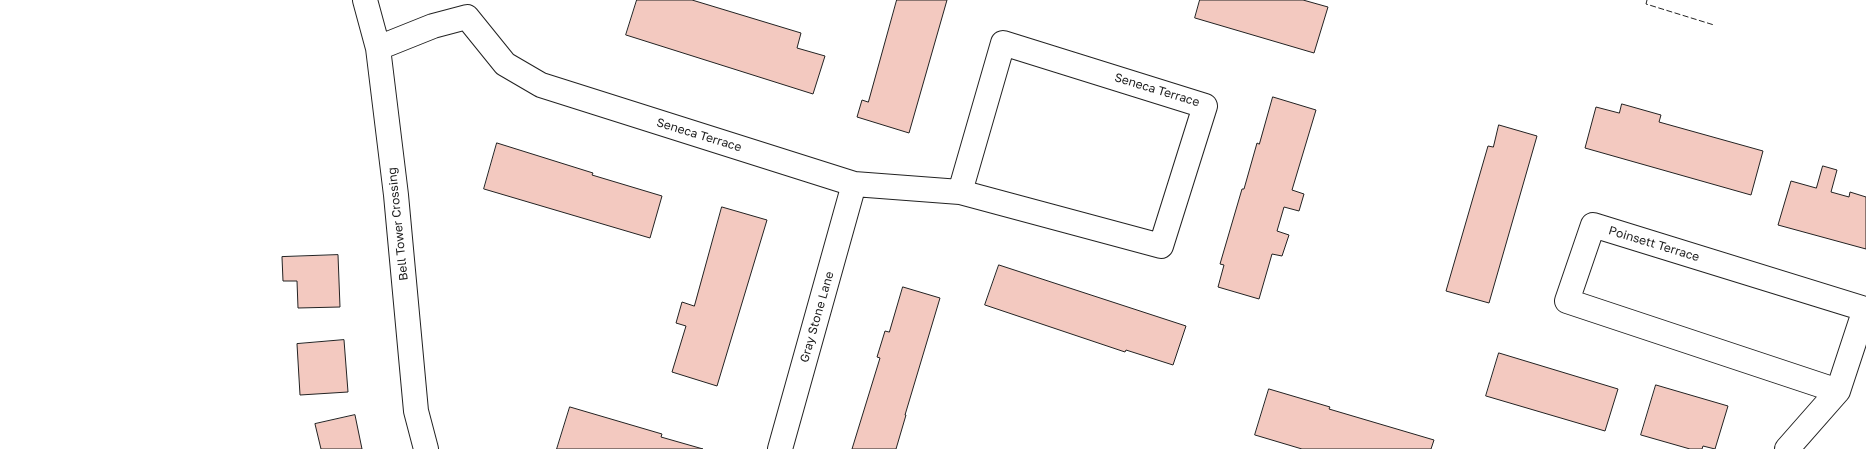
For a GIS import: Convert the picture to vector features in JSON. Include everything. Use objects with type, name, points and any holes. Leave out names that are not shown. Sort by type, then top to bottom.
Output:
[{"type":"street","name":"Bell Tower Crossing","points":[[365,0],[378,48],[396,195],[416,411],[426,449]]},
{"type":"street","name":"Seneca Terrace","points":[[378,48],[433,26],[469,8],[505,64],[540,85],[854,184],[960,192],[1161,246],[1205,106],[1003,43],[960,192]]},
{"type":"street","name":"Gray Stone Lane","points":[[780,449],[854,184]]},
{"type":"street","name":"Poinsett Terrace","points":[[1787,449],[1838,391],[1866,309],[1594,225],[1567,301],[1838,391]]},
{"type":"building","points":[[637,0],[692,0],[801,33],[797,48],[825,56],[813,94],[626,35]]},
{"type":"building","points":[[897,0],[947,0],[909,133],[857,117],[862,100],[868,102]]},
{"type":"building","points":[[1200,0],[1303,0],[1328,7],[1314,53],[1195,18]]},
{"type":"building","points":[[1273,97],[1316,110],[1292,190],[1304,194],[1299,211],[1284,207],[1277,231],[1289,235],[1282,256],[1272,254],[1259,299],[1218,287],[1224,265],[1220,264],[1242,189],[1244,189]]},
{"type":"building","points":[[1622,104],[1661,115],[1659,122],[1763,151],[1751,195],[1585,148],[1596,107],[1619,113]]},
{"type":"building","points":[[1499,125],[1537,136],[1489,303],[1446,291],[1488,146],[1493,147]]},
{"type":"building","points":[[497,143],[662,196],[650,238],[484,189]]},
{"type":"building","points":[[1823,166],[1837,170],[1831,192],[1849,197],[1850,192],[1866,197],[1866,249],[1778,225],[1791,181],[1816,188]]},
{"type":"building","points":[[722,207],[767,220],[717,386],[672,372],[686,326],[676,323],[682,302],[694,306]]},
{"type":"building","points":[[338,255],[340,307],[298,308],[297,281],[283,281],[282,257]]},
{"type":"building","points":[[999,265],[1186,326],[1173,365],[1126,350],[1125,352],[985,305]]},
{"type":"building","points":[[903,287],[940,298],[896,449],[852,449],[880,358],[877,357],[885,331],[889,332]]},
{"type":"building","points":[[344,340],[348,392],[300,395],[297,344]]},
{"type":"building","points":[[1499,353],[1618,389],[1605,431],[1486,396]]},
{"type":"building","points":[[1656,385],[1728,406],[1715,449],[1703,446],[1702,449],[1690,449],[1641,435]]},
{"type":"building","points":[[1269,389],[1434,440],[1431,449],[1302,449],[1255,435]]},
{"type":"building","points":[[570,407],[662,434],[661,437],[703,449],[557,449]]},
{"type":"building","points":[[355,415],[362,449],[321,449],[315,424]]},
{"type":"fence","points":[[1647,0],[1646,4],[1714,25]]}]
